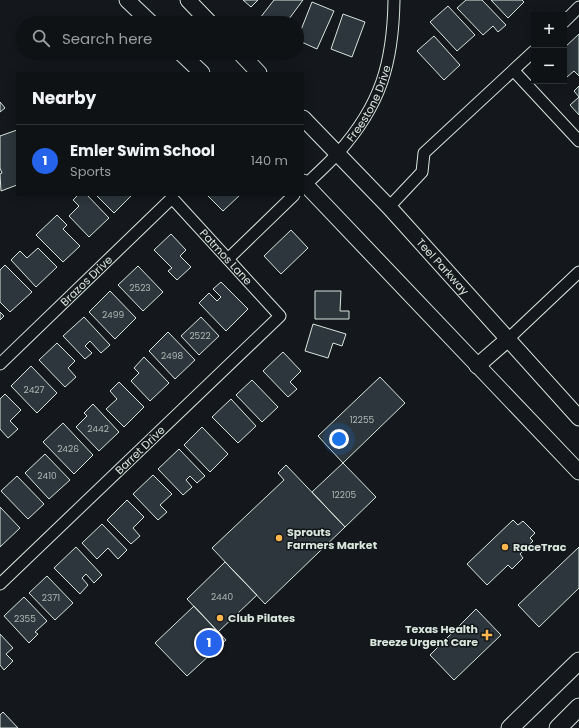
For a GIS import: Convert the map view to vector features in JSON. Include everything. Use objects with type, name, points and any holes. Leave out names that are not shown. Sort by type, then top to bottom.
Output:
[{"type":"main road","points":[[127,0],[144,16]]},
{"type":"main road","points":[[188,0],[203,16]]},
{"type":"main road","points":[[188,60],[201,72]]},
{"type":"main road","points":[[247,60],[258,72]]},
{"type":"main road","name":"Teel Parkway","points":[[304,119],[389,207],[507,340],[579,418]]},
{"type":"main road","points":[[304,184],[579,472]]},
{"type":"main road","points":[[477,366],[507,340]]},
{"type":"main road","points":[[510,728],[579,661]]},
{"type":"main road","points":[[558,728],[579,707]]},
{"type":"street","name":"Freestone Drive","points":[[304,184],[338,153],[362,122],[382,85],[394,26],[394,0]]},
{"type":"street","points":[[567,19],[579,7]]},
{"type":"street","points":[[389,207],[422,172],[424,153],[531,54]]},
{"type":"street","points":[[514,70],[579,141]]},
{"type":"street","points":[[228,258],[293,196]]},
{"type":"street","name":"Patmos Lane","points":[[172,198],[280,316]]},
{"type":"street","name":"Brazos Drive","points":[[0,364],[172,198]]},
{"type":"street","points":[[507,340],[579,272]]},
{"type":"street","name":"Barret Drive","points":[[0,584],[280,316]]},
{"type":"building","points":[[243,0],[258,0],[251,7]]},
{"type":"building","points":[[274,0],[303,0],[291,16],[262,16]]},
{"type":"building","points":[[466,0],[482,0],[506,25],[498,32],[493,26],[483,35],[457,8]]},
{"type":"building","points":[[491,0],[522,0],[524,2],[508,18]]},
{"type":"building","points":[[312,2],[334,11],[317,49],[304,43],[304,22]]},
{"type":"building","points":[[448,6],[475,35],[457,51],[430,22]]},
{"type":"building","points":[[343,14],[365,22],[352,57],[331,49]]},
{"type":"building","points":[[579,34],[579,76],[574,71],[567,77],[567,45]]},
{"type":"building","points":[[434,36],[460,65],[444,80],[417,51]]},
{"type":"building","points":[[579,86],[579,97],[574,91]]},
{"type":"building","points":[[579,97],[579,115],[570,105]]},
{"type":"building","points":[[0,102],[5,108],[0,112]]},
{"type":"building","points":[[16,130],[16,185],[1,191],[0,174],[2,173],[0,168],[0,136]]},
{"type":"building","points":[[77,196],[88,196],[109,218],[89,237],[69,216],[79,206],[73,200]]},
{"type":"building","points":[[97,196],[131,196],[114,213]]},
{"type":"building","points":[[208,196],[239,196],[223,211]]},
{"type":"building","points":[[57,215],[67,225],[63,229],[80,246],[63,262],[36,235]]},
{"type":"building","points":[[291,230],[308,248],[281,274],[264,256]]},
{"type":"building","points":[[171,234],[186,250],[180,256],[191,267],[177,280],[168,271],[172,268],[154,250]]},
{"type":"building","points":[[38,248],[57,267],[36,287],[11,260],[20,251],[27,258]]},
{"type":"building","points":[[5,265],[32,292],[10,312],[0,302],[0,270]]},
{"type":"building","points":[[138,266],[163,292],[143,311],[118,285]]},
{"type":"building","points":[[221,282],[248,309],[226,331],[199,303],[209,293],[217,301],[221,297],[213,289]]},
{"type":"building","points":[[110,291],[136,318],[115,339],[89,312]]},
{"type":"building","points":[[315,291],[341,291],[340,311],[349,311],[349,319],[315,319]]},
{"type":"building","points":[[0,312],[4,316],[0,320]]},
{"type":"building","points":[[84,317],[110,345],[101,353],[90,341],[85,346],[92,353],[85,359],[63,336]]},
{"type":"building","points":[[201,317],[219,336],[199,355],[181,336]]},
{"type":"building","points":[[313,324],[346,334],[342,346],[333,343],[328,358],[305,351]]},
{"type":"building","points":[[168,332],[195,360],[175,379],[149,351]]},
{"type":"building","points":[[57,343],[75,361],[68,368],[76,377],[65,387],[39,360]]},
{"type":"building","points":[[283,352],[301,371],[290,382],[297,389],[288,397],[263,371]]},
{"type":"building","points":[[144,357],[169,383],[150,401],[131,381],[139,373],[134,368]]},
{"type":"building","points":[[31,366],[57,393],[37,413],[11,386]]},
{"type":"building","points":[[380,377],[405,403],[343,463],[318,436]]},
{"type":"building","points":[[252,380],[278,407],[262,422],[236,395]]},
{"type":"building","points":[[119,382],[144,407],[124,427],[106,409],[117,399],[110,391]]},
{"type":"building","points":[[5,394],[21,410],[10,421],[18,429],[8,438],[0,429],[0,399]]},
{"type":"building","points":[[231,399],[256,426],[238,443],[212,417]]},
{"type":"building","points":[[93,404],[119,432],[99,451],[76,427],[87,416],[84,413]]},
{"type":"building","points":[[63,423],[93,455],[74,474],[43,442]]},
{"type":"building","points":[[202,427],[228,454],[210,472],[184,445]]},
{"type":"building","points":[[179,449],[205,476],[197,483],[190,476],[186,480],[192,487],[183,495],[158,469]]},
{"type":"building","points":[[45,454],[70,480],[49,499],[25,473]]},
{"type":"building","points":[[343,463],[376,497],[345,527],[312,492]]},
{"type":"building","name":"Sprouts Farmers Market","points":[[286,465],[345,527],[265,604],[212,548],[284,480],[278,473]]},
{"type":"building","points":[[153,475],[172,494],[160,505],[167,512],[158,520],[133,494]]},
{"type":"building","points":[[17,476],[44,504],[28,519],[1,491]]},
{"type":"building","points":[[127,500],[144,517],[133,528],[140,536],[131,544],[107,520]]},
{"type":"building","points":[[0,507],[20,528],[0,547]]},
{"type":"building","name":"RaceTrac","points":[[513,520],[518,525],[523,521],[535,533],[530,538],[533,541],[520,554],[523,558],[512,569],[508,565],[487,585],[467,564]]},
{"type":"building","points":[[102,524],[127,550],[118,559],[108,548],[97,559],[82,543]]},
{"type":"building","points":[[76,547],[102,575],[94,583],[86,574],[82,578],[88,585],[80,594],[54,568]]},
{"type":"building","name":"RaceTrac","points":[[579,547],[579,588],[539,627],[518,605]]},
{"type":"building","points":[[225,562],[257,595],[218,632],[187,599]]},
{"type":"building","points":[[47,576],[73,603],[55,620],[29,593]]},
{"type":"building","points":[[24,597],[47,621],[35,632],[38,634],[29,643],[4,616]]},
{"type":"building","points":[[194,606],[226,640],[187,676],[155,643]]},
{"type":"building","points":[[476,609],[501,635],[454,680],[430,655]]},
{"type":"building","points":[[0,634],[13,648],[6,654],[13,661],[4,670],[0,665]]},
{"type":"building","points":[[3,712],[18,728],[0,728],[0,715]]},
{"type":"place","name":"Sprouts Farmers Market","points":[[279,538]]},
{"type":"place","name":"RaceTrac","points":[[505,547]]},
{"type":"place","name":"Club Pilates","points":[[220,618]]},
{"type":"place","name":"Texas Health Breeze Urgent Care","points":[[487,635]]},
{"type":"place","name":"Emler Swim School","points":[[209,643]]}]
